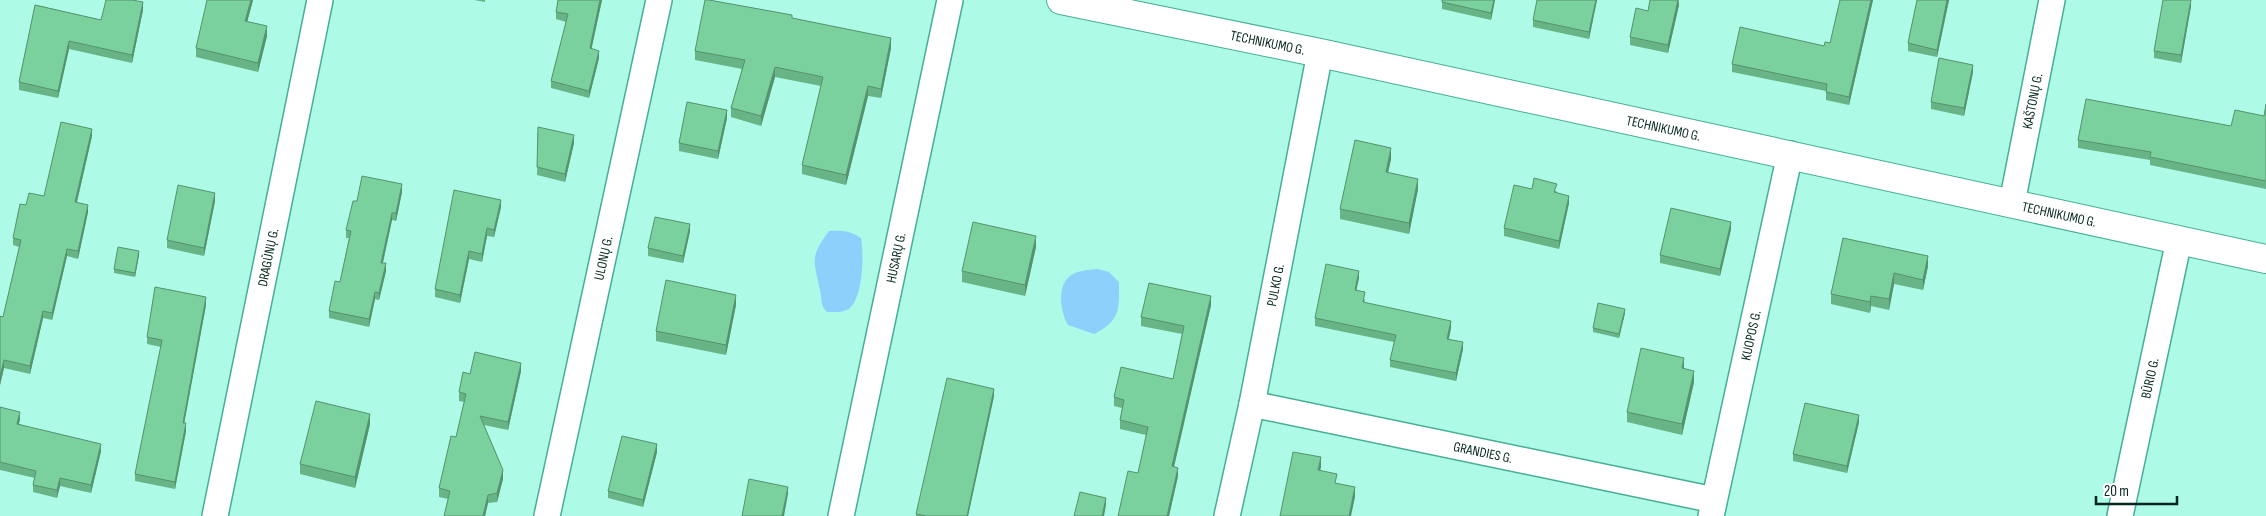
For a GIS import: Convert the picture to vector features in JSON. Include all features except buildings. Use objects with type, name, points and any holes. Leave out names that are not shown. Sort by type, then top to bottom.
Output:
[{"type":"street","name":"DRAGŪNŲ G.","points":[[215,516],[320,0]]},
{"type":"street","name":"ULONŲ G.","points":[[547,516],[659,0]]},
{"type":"street","name":"HUSARŲ G.","points":[[841,516],[950,0]]},
{"type":"street","name":"TECHNIKUMO G.","points":[[1061,0],[1320,53],[1790,154],[2266,259]]},
{"type":"street","name":"KAŠTONŲ G.","points":[[2012,203],[2052,0]]},
{"type":"street","name":"PULKO G.","points":[[1227,516],[1252,404],[1320,53]]},
{"type":"street","name":"KUOPOS G.","points":[[1713,508],[1790,154]]},
{"type":"street","name":"BŪRIO G.","points":[[2120,516],[2179,240]]},
{"type":"street","name":"GRANDIES G.","points":[[1252,404],[1713,508]]},
{"type":"water","points":[[829,231],[846,232],[861,238],[862,275],[858,295],[848,310],[827,312],[823,307],[815,259],[818,247]]},
{"type":"water","points":[[1098,269],[1109,272],[1119,282],[1119,300],[1114,319],[1094,334],[1068,325],[1063,314],[1061,293],[1066,281],[1073,274],[1080,271]]}]
